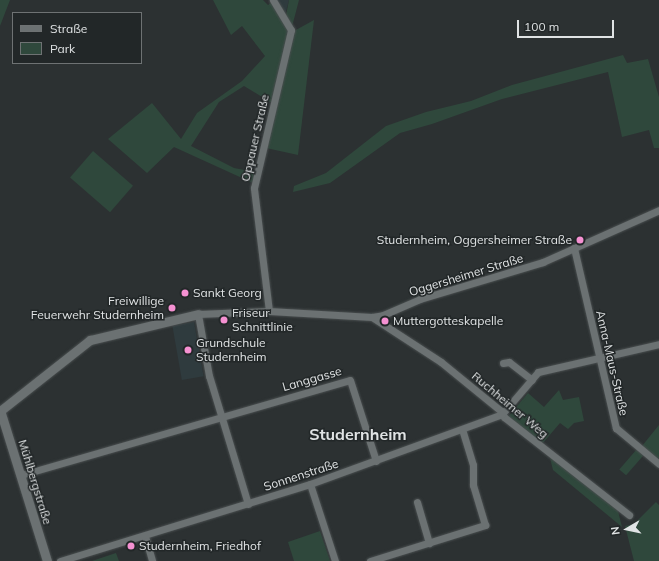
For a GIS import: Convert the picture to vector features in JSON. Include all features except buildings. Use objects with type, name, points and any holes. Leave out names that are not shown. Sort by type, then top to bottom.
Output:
[{"type":"street","name":"Oppauer Straße","points":[[269,311],[254,188],[292,30],[273,0]]},
{"type":"street","name":"Oggersheimer Straße","points":[[198,314],[269,311],[372,317],[383,315],[420,299],[516,272],[659,210]]},
{"type":"street","name":"Anna-Maus-Straße","points":[[574,248],[616,428],[659,464]]},
{"type":"street","points":[[0,410],[90,340],[198,314],[209,376],[248,504]]},
{"type":"street","name":"Ruchheimer Weg","points":[[372,317],[441,362],[502,414],[629,515]]},
{"type":"street","name":"Sonnenstraße","points":[[60,561],[310,484],[462,430],[502,414],[538,372],[659,346]]},
{"type":"street","points":[[503,363],[509,362],[532,380]]},
{"type":"street","name":"Langgasse","points":[[221,417],[350,380],[376,461]]},
{"type":"street","name":"Mühlbergstraße","points":[[0,410],[47,561]]},
{"type":"street","points":[[20,475],[221,417]]},
{"type":"street","points":[[370,561],[485,525],[473,486],[473,465],[462,430]]},
{"type":"street","points":[[310,484],[335,561]]},
{"type":"street","points":[[417,502],[429,543]]},
{"type":"street","points":[[144,536],[152,561]]},
{"type":"shaded area","points":[[276,0],[289,0],[285,15]]},
{"type":"shaded area","name":"Grundschule Studernheim","points":[[194,322],[204,376],[182,380],[172,326]]},
{"type":"green space","points":[[0,0],[10,0],[0,26]]},
{"type":"green space","points":[[213,0],[263,0],[268,5],[273,1],[286,15],[289,0],[299,0],[272,103],[244,86],[219,102],[191,146],[234,168],[255,172],[253,183],[174,147],[147,173],[108,139],[152,103],[181,139],[197,113],[242,81],[265,56],[242,26],[231,35]]},
{"type":"green space","points":[[314,20],[298,155],[266,148],[294,31]]},
{"type":"green space","points":[[623,55],[627,63],[648,59],[659,97],[659,148],[654,148],[649,130],[622,137],[608,72],[502,99],[432,124],[400,133],[330,183],[293,192],[294,186],[326,173],[386,126],[426,112],[471,101],[512,85]]},
{"type":"green space","points":[[93,151],[133,186],[110,212],[70,177]]},
{"type":"green space","points":[[559,390],[563,400],[579,397],[584,421],[574,423],[568,429],[560,423],[542,444],[508,417],[528,393],[544,407]]},
{"type":"green space","points":[[659,425],[659,457],[658,459],[642,446]]},
{"type":"green space","points":[[637,449],[644,455],[626,475],[619,469]]},
{"type":"green space","points":[[549,454],[618,511],[622,527],[553,470]]},
{"type":"green space","points":[[656,502],[659,505],[659,561],[634,561],[625,526],[634,524]]},
{"type":"green space","points":[[320,531],[330,561],[294,561],[288,542]]},
{"type":"green space","points":[[116,553],[119,561],[92,561]]},
{"type":"place","name":"Studernheim, Oggersheimer Straße","points":[[580,240]]},
{"type":"place","name":"Sankt Georg","points":[[185,293]]},
{"type":"place","name":"Freiwillige Feuerwehr Studernheim","points":[[172,308]]},
{"type":"place","name":"Friseur Schnittlinie","points":[[224,320]]},
{"type":"place","name":"Muttergotteskapelle","points":[[385,321]]},
{"type":"place","name":"Grundschule Studernheim","points":[[188,350]]},
{"type":"place","name":"Studernheim, Friedhof","points":[[131,546]]},
{"type":"district","name":"Studernheim","points":[[358,434]]}]
